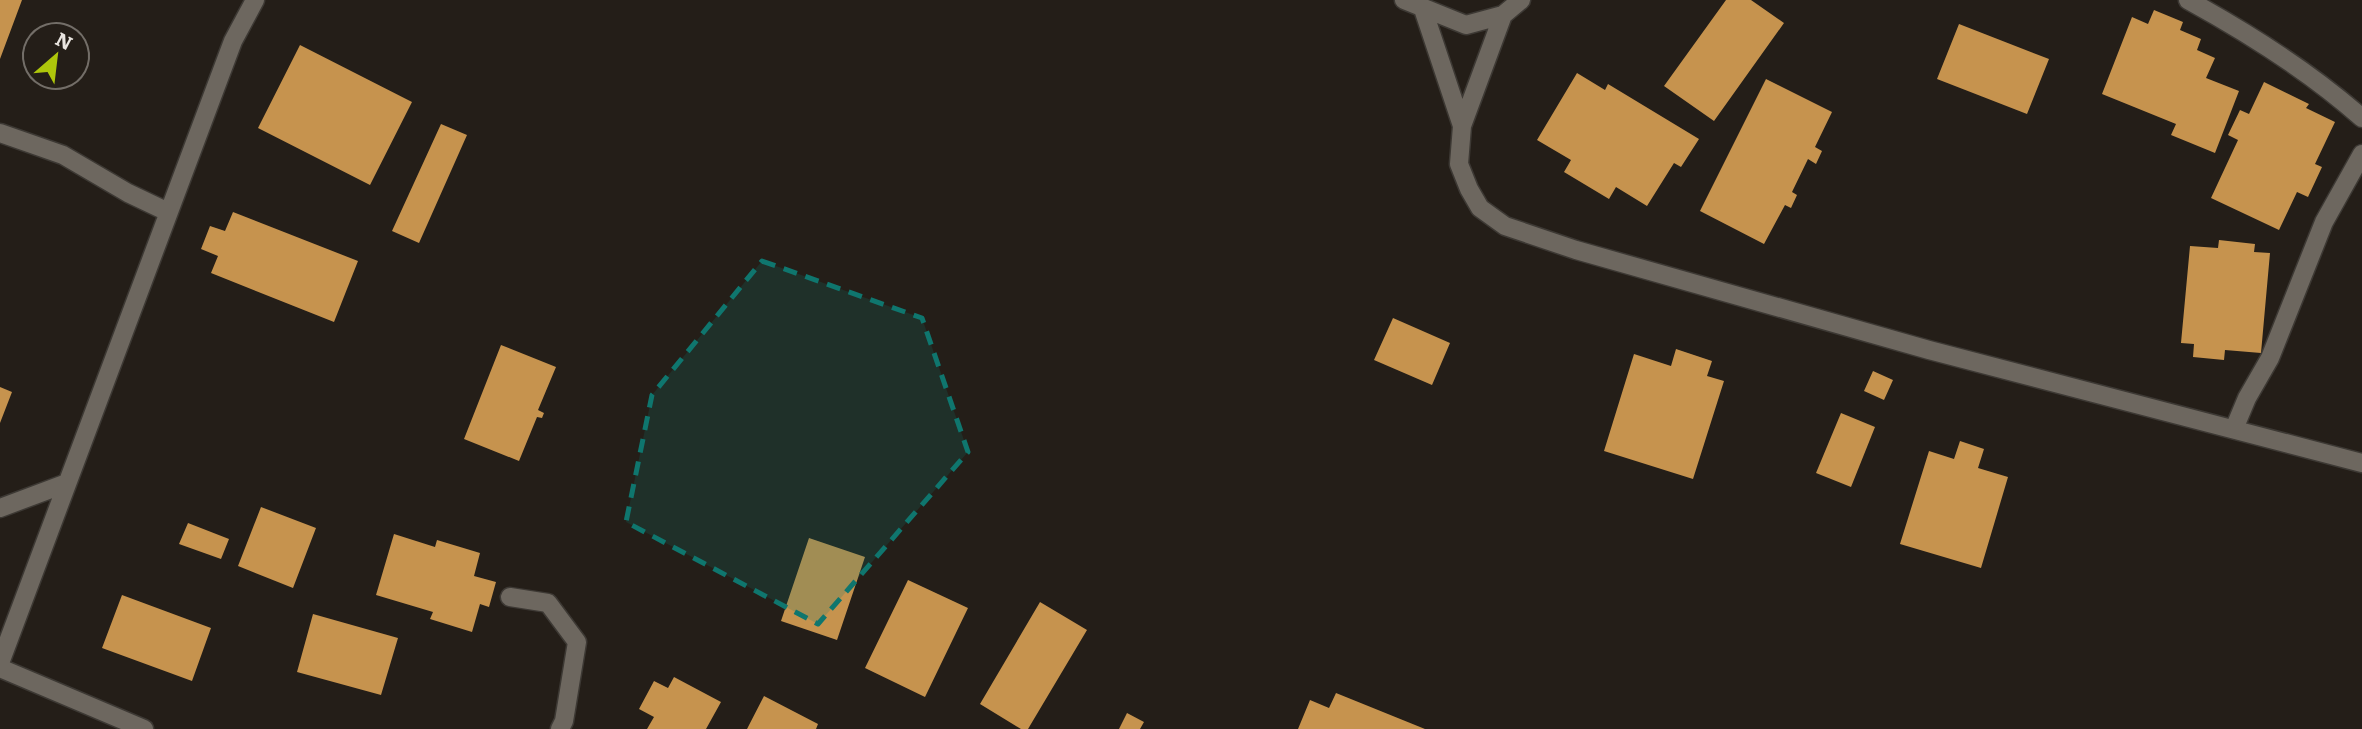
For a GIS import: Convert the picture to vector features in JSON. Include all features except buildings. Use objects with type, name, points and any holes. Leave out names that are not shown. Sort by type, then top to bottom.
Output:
[{"type":"street","points":[[144,729],[0,665],[233,41],[255,0]]},
{"type":"street","points":[[1404,0],[1466,25],[1503,15],[1521,0]]},
{"type":"street","points":[[2188,0],[2246,31],[2330,89],[2362,118]]},
{"type":"street","points":[[1423,9],[1462,126]]},
{"type":"street","points":[[1503,15],[1462,126],[1459,163],[1480,208],[1505,226],[1576,250],[1929,350],[2362,463]]},
{"type":"street","points":[[0,133],[64,155],[128,193],[168,212]]},
{"type":"street","points":[[2234,429],[2270,358],[2324,222],[2362,154]]},
{"type":"street","points":[[0,508],[67,483]]},
{"type":"street","points":[[510,597],[548,603],[577,642],[564,721],[559,729]]},
{"type":"highlighted area","points":[[762,261],[922,318],[968,452],[818,624],[626,522],[652,395]]}]
